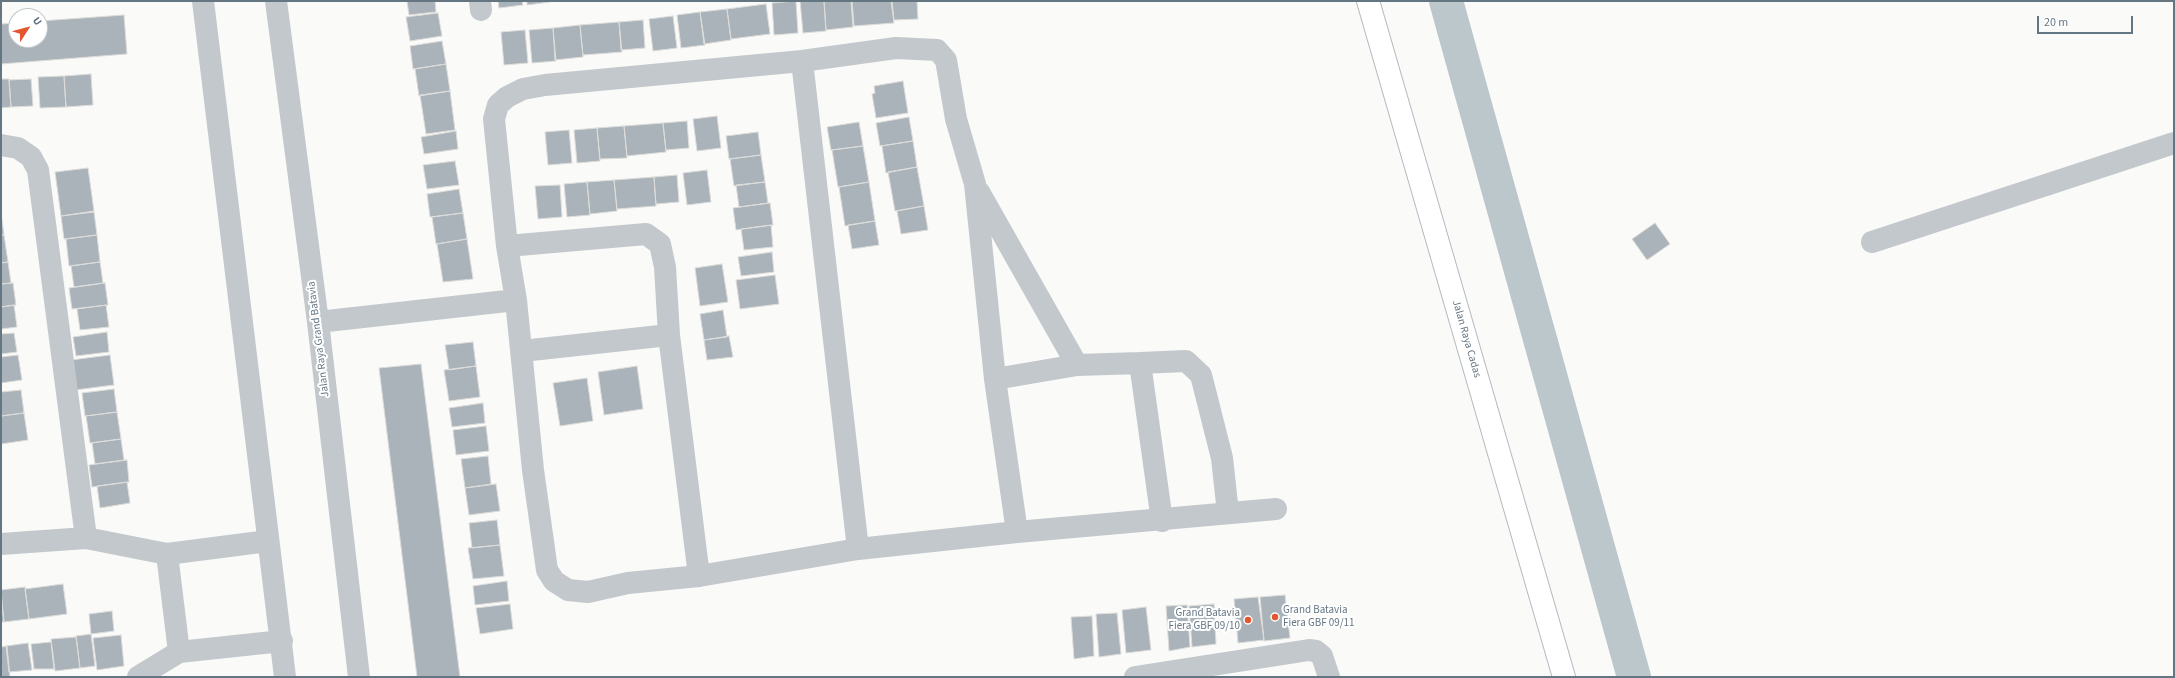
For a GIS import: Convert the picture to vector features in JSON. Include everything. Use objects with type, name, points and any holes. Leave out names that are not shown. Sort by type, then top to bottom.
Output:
[{"type":"street","points":[[203,1],[268,541],[282,641],[285,677]]},
{"type":"street","name":"Jalan Raya Grand Batavia","points":[[276,1],[318,322],[359,677]]},
{"type":"street","name":"Jalan Raya Cadas","points":[[1368,1],[1564,677]]},
{"type":"street","points":[[1017,532],[995,379],[975,184],[956,119],[946,60],[937,50],[896,48],[802,61],[546,84],[523,89],[507,97],[498,105],[494,119],[507,246],[516,300],[533,470],[547,570],[554,581],[568,590],[588,592],[628,583],[699,576],[858,549],[1017,532],[1276,509]]},
{"type":"street","points":[[802,61],[858,549]]},
{"type":"street","points":[[1872,242],[2174,143]]},
{"type":"street","points":[[1,145],[18,148],[31,157],[38,170],[86,538]]},
{"type":"street","points":[[975,184],[1077,365]]},
{"type":"street","points":[[507,246],[646,234],[660,244],[665,267],[669,335],[699,576]]},
{"type":"street","points":[[318,322],[516,300]]},
{"type":"street","points":[[522,351],[669,335]]},
{"type":"street","points":[[995,379],[1077,365],[1186,361],[1201,375],[1222,458],[1228,514]]},
{"type":"street","points":[[1140,363],[1162,520]]},
{"type":"street","points":[[1,544],[86,538],[167,554],[268,541]]},
{"type":"street","points":[[167,554],[179,652]]},
{"type":"street","points":[[138,677],[179,652],[282,641]]},
{"type":"street","points":[[1135,677],[1178,674],[1309,650],[1316,651],[1322,656],[1329,677]]},
{"type":"building","points":[[407,1],[435,1],[436,12],[409,15]]},
{"type":"building","points":[[498,1],[522,1],[523,5],[499,8]]},
{"type":"building","points":[[527,1],[550,1],[550,2],[527,5]]},
{"type":"building","points":[[796,1],[798,33],[774,35],[772,3]]},
{"type":"building","points":[[800,1],[824,1],[826,31],[803,33]]},
{"type":"building","points":[[824,1],[851,1],[853,27],[826,30]]},
{"type":"building","points":[[852,1],[891,1],[894,23],[854,26]]},
{"type":"building","points":[[892,1],[917,1],[918,19],[894,20]]},
{"type":"building","points":[[766,4],[770,34],[731,39],[727,9]]},
{"type":"building","points":[[727,9],[731,40],[704,44],[700,12]]},
{"type":"building","points":[[700,12],[705,45],[681,48],[677,15]]},
{"type":"building","points":[[438,13],[442,36],[410,41],[406,17]]},
{"type":"building","points":[[124,15],[127,54],[1,64],[1,24],[8,24],[8,48],[48,48],[48,20]]},
{"type":"building","points":[[673,16],[677,48],[653,51],[649,19]]},
{"type":"building","points":[[643,20],[645,48],[621,50],[619,22]]},
{"type":"building","points":[[619,22],[622,52],[583,55],[580,25]]},
{"type":"building","points":[[580,25],[583,57],[555,60],[553,28]]},
{"type":"building","points":[[553,28],[556,61],[532,63],[529,30]]},
{"type":"building","points":[[525,30],[528,63],[504,65],[501,32]]},
{"type":"building","points":[[442,41],[446,64],[413,69],[410,46]]},
{"type":"building","points":[[446,64],[450,91],[419,96],[415,69]]},
{"type":"building","points":[[91,74],[93,105],[66,107],[64,76]]},
{"type":"building","points":[[64,76],[66,107],[40,108],[38,77]]},
{"type":"building","points":[[1,79],[9,79],[11,107],[1,108]]},
{"type":"building","points":[[31,79],[33,106],[11,107],[9,80]]},
{"type":"building","points":[[903,81],[908,113],[876,118],[872,94],[875,93],[874,86]]},
{"type":"building","points":[[450,91],[455,130],[426,134],[420,95]]},
{"type":"building","points":[[717,116],[721,148],[697,151],[693,119]]},
{"type":"building","points":[[909,117],[913,141],[880,146],[876,123]]},
{"type":"building","points":[[687,121],[689,148],[666,150],[663,123]]},
{"type":"building","points":[[859,122],[863,146],[831,150],[827,127]]},
{"type":"building","points":[[663,123],[666,152],[627,156],[624,126]]},
{"type":"building","points":[[624,126],[627,158],[600,159],[597,128]]},
{"type":"building","points":[[597,128],[600,161],[577,163],[574,130]]},
{"type":"building","points":[[569,130],[572,163],[548,165],[545,132]]},
{"type":"building","points":[[456,131],[458,149],[424,154],[421,137]]},
{"type":"building","points":[[758,132],[761,155],[729,159],[726,136]]},
{"type":"building","points":[[913,141],[917,167],[886,173],[882,146]]},
{"type":"building","points":[[863,146],[869,182],[838,187],[832,150]]},
{"type":"building","points":[[761,155],[765,182],[734,186],[730,159]]},
{"type":"building","points":[[455,161],[459,185],[427,189],[423,165]]},
{"type":"building","points":[[917,167],[924,206],[895,211],[888,172]]},
{"type":"building","points":[[88,168],[94,211],[61,216],[55,172]]},
{"type":"building","points":[[707,170],[711,202],[687,205],[683,173]]},
{"type":"building","points":[[677,175],[679,202],[656,204],[654,177]]},
{"type":"building","points":[[654,177],[656,206],[617,209],[614,180]]},
{"type":"building","points":[[614,180],[617,211],[590,214],[587,182]]},
{"type":"building","points":[[587,182],[590,215],[567,217],[564,184]]},
{"type":"building","points":[[765,182],[768,203],[739,207],[736,185]]},
{"type":"building","points":[[869,182],[875,221],[845,226],[839,187]]},
{"type":"building","points":[[560,185],[562,217],[538,219],[535,186]]},
{"type":"building","points":[[459,189],[463,213],[430,217],[427,194]]},
{"type":"building","points":[[770,203],[773,225],[736,230],[733,208]]},
{"type":"building","points":[[924,206],[928,230],[901,234],[897,211]]},
{"type":"building","points":[[1,212],[4,235],[1,235]]},
{"type":"building","points":[[94,212],[97,235],[64,239],[61,216]]},
{"type":"building","points":[[463,213],[467,239],[436,244],[432,217]]},
{"type":"building","points":[[875,221],[879,245],[852,249],[848,225]]},
{"type":"building","points":[[1655,223],[1670,244],[1647,260],[1632,239]]},
{"type":"building","points":[[771,225],[773,247],[744,250],[741,229]]},
{"type":"building","points":[[1,235],[4,235],[8,262],[1,263]]},
{"type":"building","points":[[97,235],[100,262],[69,266],[66,239]]},
{"type":"building","points":[[467,239],[473,279],[443,282],[437,244]]},
{"type":"building","points":[[772,252],[774,272],[741,276],[738,257]]},
{"type":"building","points":[[8,262],[11,283],[1,284],[1,263]]},
{"type":"building","points":[[100,262],[103,283],[74,287],[71,266]]},
{"type":"building","points":[[722,264],[728,302],[700,306],[695,268]]},
{"type":"building","points":[[775,275],[779,304],[740,309],[736,280]]},
{"type":"building","points":[[13,283],[16,305],[1,307],[1,284]]},
{"type":"building","points":[[105,283],[108,305],[72,309],[69,288]]},
{"type":"building","points":[[14,305],[17,327],[1,329],[1,307]]},
{"type":"building","points":[[106,305],[109,327],[80,330],[77,309]]},
{"type":"building","points":[[723,310],[727,337],[704,340],[700,314]]},
{"type":"building","points":[[107,332],[109,352],[76,356],[73,337]]},
{"type":"building","points":[[14,333],[17,352],[1,354],[1,334]]},
{"type":"building","points":[[729,336],[733,357],[707,360],[704,340]]},
{"type":"building","points":[[473,342],[476,366],[449,370],[445,345]]},
{"type":"building","points":[[18,355],[22,380],[1,383],[1,357]]},
{"type":"building","points":[[110,355],[114,385],[75,390],[71,360]]},
{"type":"building","points":[[421,364],[460,677],[417,677],[379,368]]},
{"type":"building","points":[[476,366],[480,397],[449,401],[444,370]]},
{"type":"building","points":[[637,366],[643,409],[604,415],[598,372]]},
{"type":"building","points":[[587,378],[593,421],[560,426],[553,383]]},
{"type":"building","points":[[114,389],[117,412],[85,416],[82,393]]},
{"type":"building","points":[[21,390],[24,413],[1,416],[1,392]]},
{"type":"building","points":[[483,403],[485,423],[452,427],[449,408]]},
{"type":"building","points":[[117,412],[121,439],[90,443],[86,416]]},
{"type":"building","points":[[24,413],[28,440],[1,444],[1,416]]},
{"type":"building","points":[[486,426],[489,451],[456,455],[453,430]]},
{"type":"building","points":[[121,439],[124,460],[95,464],[92,443]]},
{"type":"building","points":[[488,456],[491,484],[465,488],[461,459]]},
{"type":"building","points":[[127,460],[129,482],[92,487],[89,465]]},
{"type":"building","points":[[127,482],[130,503],[100,508],[97,486]]},
{"type":"building","points":[[496,484],[500,511],[469,515],[465,488]]},
{"type":"building","points":[[497,520],[500,545],[472,548],[469,523]]},
{"type":"building","points":[[500,545],[504,576],[473,579],[468,548]]},
{"type":"building","points":[[507,581],[509,601],[475,605],[473,586]]},
{"type":"building","points":[[63,584],[67,614],[29,619],[25,589]]},
{"type":"building","points":[[25,587],[29,619],[4,622],[1,590]]},
{"type":"building","name":"Grand Batavia Fiera GBF 09/11","points":[[1285,595],[1290,638],[1264,641],[1260,597]]},
{"type":"building","name":"Grand Batavia Fiera GBF 09/10","points":[[1258,597],[1264,640],[1238,643],[1234,599]]},
{"type":"building","points":[[1,601],[4,622],[1,622]]},
{"type":"building","points":[[510,604],[513,629],[480,634],[476,608]]},
{"type":"building","points":[[1214,604],[1216,644],[1192,647],[1189,606]]},
{"type":"building","points":[[1187,605],[1190,647],[1169,651],[1166,606]]},
{"type":"building","points":[[1146,607],[1151,650],[1126,653],[1122,610]]},
{"type":"building","points":[[112,611],[114,631],[91,634],[89,614]]},
{"type":"building","points":[[1117,613],[1121,654],[1099,657],[1096,614]]},
{"type":"building","points":[[1092,616],[1094,656],[1074,659],[1071,617]]},
{"type":"building","points":[[91,634],[95,666],[80,668],[76,636]]},
{"type":"building","points":[[121,635],[124,666],[97,670],[93,638]]},
{"type":"building","points":[[76,637],[80,668],[55,671],[51,639]]},
{"type":"building","points":[[51,642],[54,669],[34,669],[31,644]]},
{"type":"building","points":[[28,643],[32,670],[9,672],[6,646]]},
{"type":"building","points":[[7,646],[10,677],[1,677],[1,647]]},
{"type":"waterway","points":[[1446,1],[1634,677]]},
{"type":"place","name":"Grand Batavia Fiera GBF 09/11","points":[[1275,617]]},
{"type":"place","name":"Grand Batavia Fiera GBF 09/10","points":[[1248,620]]}]
